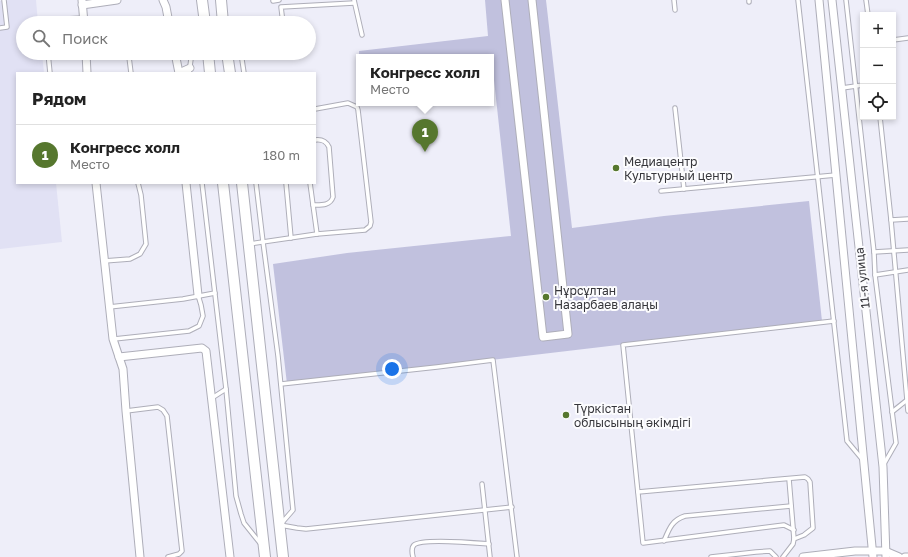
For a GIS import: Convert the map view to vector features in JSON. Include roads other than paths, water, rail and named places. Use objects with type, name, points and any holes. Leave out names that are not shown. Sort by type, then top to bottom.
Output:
[{"type":"street","points":[[83,16],[82,3],[117,0]]},
{"type":"street","points":[[162,0],[166,7],[168,16]]},
{"type":"street","points":[[202,0],[204,16]]},
{"type":"street","points":[[221,0],[222,16]]},
{"type":"street","points":[[505,0],[543,338],[568,334],[532,0]]},
{"type":"street","name":"11-я улица","points":[[819,0],[872,554]]},
{"type":"street","name":"11-я улица","points":[[832,0],[883,467],[885,554]]},
{"type":"street","points":[[86,60],[87,72]]},
{"type":"street","points":[[176,60],[179,72]]},
{"type":"street","points":[[209,60],[210,72]]},
{"type":"street","points":[[228,60],[230,72]]},
{"type":"street","points":[[96,184],[112,339],[123,369],[140,557]]},
{"type":"street","points":[[186,184],[198,295]]},
{"type":"street","points":[[223,184],[265,552]]},
{"type":"street","points":[[242,184],[283,557]]},
{"type":"street","points":[[119,357],[202,348],[206,351],[230,557]]},
{"type":"street","points":[[280,525],[286,557]]},
{"type":"street","points":[[803,557],[855,551],[899,557]]},
{"type":"lane","points":[[0,28],[8,27],[4,0]]},
{"type":"lane","points":[[273,1],[279,0]]},
{"type":"lane","points":[[674,0],[675,10]]},
{"type":"lane","points":[[798,0],[847,441],[864,460]]},
{"type":"lane","points":[[846,0],[874,252],[875,275],[896,444],[883,467]]},
{"type":"lane","points":[[866,0],[868,12]]},
{"type":"lane","points":[[282,16],[281,7],[354,2],[362,35]]},
{"type":"lane","points":[[896,40],[908,38]]},
{"type":"lane","points":[[49,60],[50,72]]},
{"type":"lane","points":[[129,60],[131,72]]},
{"type":"lane","points":[[189,71],[191,60]]},
{"type":"lane","points":[[242,60],[244,72]]},
{"type":"lane","points":[[842,88],[860,85]]},
{"type":"lane","points":[[248,244],[317,234],[365,230],[371,222],[357,107],[348,103],[316,109]]},
{"type":"lane","points":[[675,108],[684,189]]},
{"type":"lane","points":[[880,120],[908,411]]},
{"type":"lane","points":[[313,205],[327,204],[332,201],[333,197],[329,147],[324,141],[320,139],[316,140]]},
{"type":"lane","points":[[661,191],[836,175]]},
{"type":"lane","points":[[104,261],[130,259],[140,254],[146,244],[141,195],[138,184]]},
{"type":"lane","points":[[202,184],[226,389],[236,496],[244,523],[265,552]]},
{"type":"lane","points":[[256,184],[281,384],[293,510],[280,525],[306,529],[512,507]]},
{"type":"lane","points":[[286,184],[291,238]]},
{"type":"lane","points":[[310,184],[317,234]]},
{"type":"lane","points":[[890,220],[908,219]]},
{"type":"lane","points":[[874,252],[908,250]]},
{"type":"lane","points":[[875,275],[908,270]]},
{"type":"lane","points":[[109,307],[182,299],[215,293]]},
{"type":"lane","points":[[112,339],[189,331],[199,326],[203,316],[198,295]]},
{"type":"lane","points":[[794,530],[784,525],[643,543],[623,345],[834,321]]},
{"type":"lane","points":[[281,384],[493,360],[517,557]]},
{"type":"lane","points":[[212,398],[226,389]]},
{"type":"lane","points":[[892,412],[907,400]]},
{"type":"lane","points":[[126,411],[158,408],[163,410],[167,416],[182,551],[179,554],[168,557]]},
{"type":"lane","points":[[638,492],[805,477],[810,482],[813,528],[804,535],[794,539]]},
{"type":"lane","points":[[783,557],[793,544],[794,539],[789,479]]},
{"type":"lane","points":[[482,484],[490,557]]},
{"type":"lane","points":[[664,541],[668,530],[673,523],[679,518],[685,516],[791,506]]},
{"type":"lane","points":[[413,557],[412,551],[414,545],[420,543],[450,541],[489,544]]},
{"type":"lane","points":[[712,557],[770,551],[776,557]]},
{"type":"place","name":"Конгресс холл","points":[[425,152]]},
{"type":"place","name":"Медиацентр Культурный центр","points":[[616,168]]},
{"type":"place","name":"Нұрсұлтан Назарбаев алаңы","points":[[546,297]]},
{"type":"place","name":"Түркістан облысының әкімдігі","points":[[566,415]]}]
